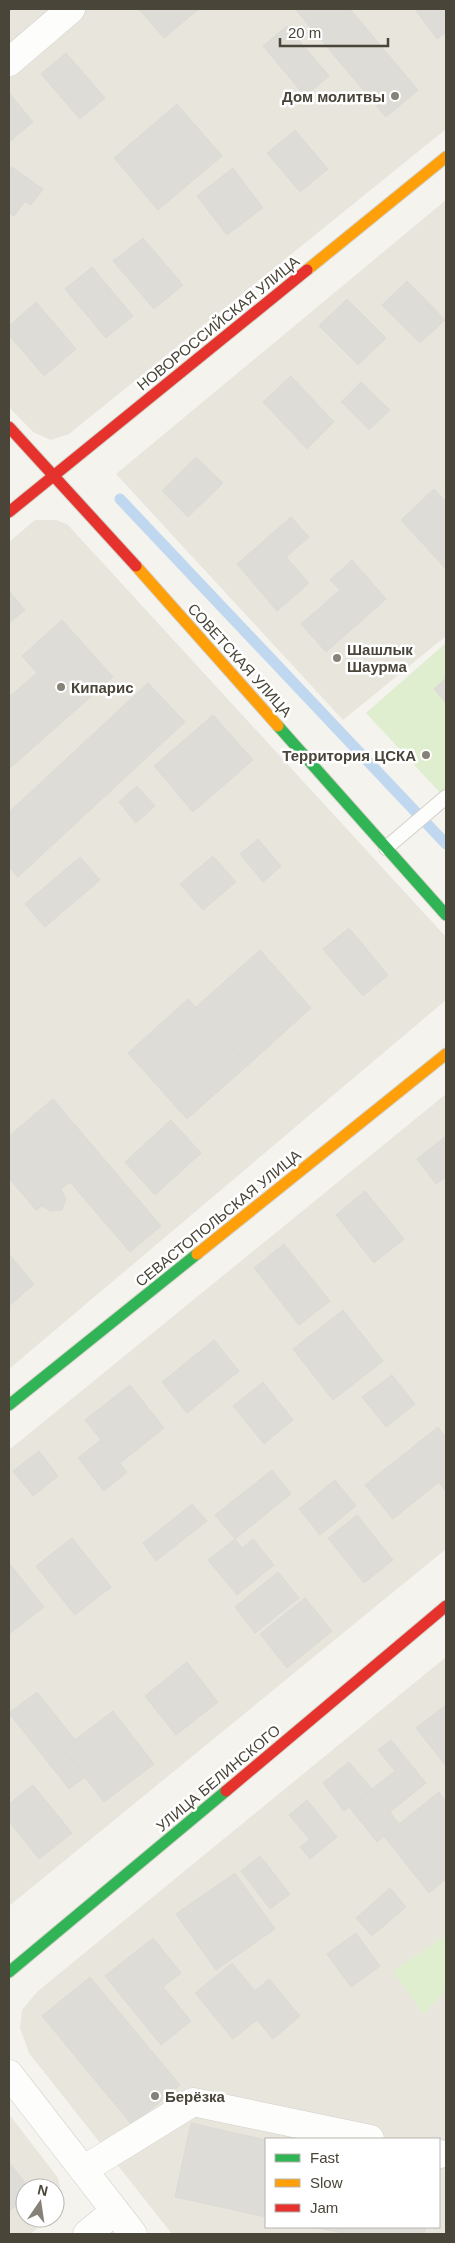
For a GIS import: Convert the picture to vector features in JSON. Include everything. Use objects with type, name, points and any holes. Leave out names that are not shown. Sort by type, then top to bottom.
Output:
[{"type":"street","points":[[9,62],[71,9]]},
{"type":"street","name":"НОВОРОССИЙСКАЯ УЛИЦА","points":[[9,512],[446,157]]},
{"type":"street","name":"СОВЕТСКАЯ УЛИЦА","points":[[9,427],[54,475],[446,915]]},
{"type":"street","name":"СЕВАСТОПОЛЬСКАЯ УЛИЦА","points":[[9,1406],[446,1054]]},
{"type":"street","name":"УЛИЦА БЕЛИНСКОГО","points":[[9,1972],[446,1606]]},
{"type":"street","points":[[9,2074],[133,2234]]},
{"type":"street","points":[[83,2170],[193,2102],[365,2138]]},
{"type":"street","points":[[87,2234],[115,2212]]},
{"type":"lane","points":[[386,848],[446,797]]},
{"type":"shaded area","points":[[9,9],[446,9],[446,129],[69,434],[51,440],[33,432],[9,407]]},
{"type":"shaded area","points":[[446,200],[446,636],[343,720],[116,474]]},
{"type":"shaded area","points":[[35,520],[56,520],[67,524],[446,937],[446,1000],[9,1369],[9,542]]},
{"type":"shaded area","points":[[446,1094],[446,1549],[9,1906],[9,1450]]},
{"type":"shaded area","points":[[446,1657],[446,2234],[172,2234],[29,2053],[20,2028],[22,2010],[38,1991]]},
{"type":"shaded area","points":[[9,2114],[58,2178],[15,2178],[15,2228],[38,2228],[30,2234],[9,2234]]},
{"type":"green space","name":"Территория ЦСКА","points":[[446,643],[446,799],[366,713]]},
{"type":"green space","points":[[446,1935],[446,1989],[424,2015],[393,1971]]},
{"type":"building","points":[[139,9],[199,9],[164,38]]},
{"type":"building","points":[[295,9],[350,9],[418,90],[386,117]]},
{"type":"building","points":[[415,9],[446,9],[446,32],[437,39]]},
{"type":"building","points":[[287,26],[329,76],[305,96],[263,46]]},
{"type":"building","points":[[66,53],[105,98],[80,119],[41,74]]},
{"type":"building","points":[[9,93],[33,122],[9,142]]},
{"type":"building","points":[[177,104],[222,156],[158,210],[114,158]]},
{"type":"building","points":[[295,130],[328,169],[300,192],[267,153]]},
{"type":"building","points":[[12,167],[43,189],[31,205],[25,201],[14,216],[9,213],[9,172]]},
{"type":"building","points":[[233,168],[263,208],[227,235],[197,196]]},
{"type":"building","points":[[143,238],[183,285],[154,309],[113,261]]},
{"type":"building","points":[[92,267],[133,316],[106,338],[65,289]]},
{"type":"building","points":[[407,281],[445,320],[420,343],[382,305]]},
{"type":"building","points":[[347,299],[386,338],[358,365],[319,326]]},
{"type":"building","points":[[36,302],[76,349],[44,376],[9,335],[9,326]]},
{"type":"building","points":[[291,376],[334,422],[307,449],[263,402]]},
{"type":"building","points":[[361,382],[390,410],[369,430],[341,402]]},
{"type":"building","points":[[196,457],[223,483],[188,517],[162,491]]},
{"type":"building","points":[[434,489],[446,502],[446,569],[401,520]]},
{"type":"building","points":[[291,517],[309,537],[286,557],[309,583],[277,611],[237,564]]},
{"type":"building","points":[[352,560],[386,599],[326,652],[301,624],[340,590],[330,580]]},
{"type":"building","points":[[9,591],[25,610],[9,623]]},
{"type":"building","name":"Кипарис","points":[[62,620],[113,677],[9,769],[9,697],[37,673],[22,656]]},
{"type":"building","points":[[446,678],[446,703],[434,689]]},
{"type":"building","points":[[148,683],[185,722],[18,877],[9,867],[9,812]]},
{"type":"building","points":[[213,715],[253,760],[193,812],[154,766]]},
{"type":"building","points":[[137,786],[155,806],[136,823],[119,802]]},
{"type":"building","points":[[258,839],[281,866],[263,882],[240,854]]},
{"type":"building","points":[[213,856],[236,882],[203,910],[180,884]]},
{"type":"building","points":[[80,857],[100,880],[45,927],[25,904]]},
{"type":"building","points":[[349,928],[388,975],[363,996],[323,949]]},
{"type":"building","points":[[260,950],[311,1008],[248,1065],[196,1007]]},
{"type":"building","points":[[188,999],[248,1065],[187,1119],[128,1053]]},
{"type":"building","points":[[53,1099],[161,1226],[130,1252],[70,1182],[61,1189],[66,1199],[62,1210],[51,1211],[42,1206],[36,1210],[9,1178],[9,1136]]},
{"type":"building","points":[[171,1120],[201,1153],[155,1195],[125,1162]]},
{"type":"building","points":[[446,1136],[446,1177],[436,1184],[417,1159]]},
{"type":"building","points":[[365,1191],[404,1239],[374,1263],[336,1215]]},
{"type":"building","points":[[284,1244],[330,1301],[299,1325],[254,1268]]},
{"type":"building","points":[[9,1254],[34,1284],[9,1306]]},
{"type":"building","points":[[343,1310],[383,1361],[333,1400],[293,1349]]},
{"type":"building","points":[[214,1340],[239,1371],[187,1413],[162,1382]]},
{"type":"building","points":[[392,1375],[415,1404],[386,1427],[362,1397]]},
{"type":"building","points":[[263,1382],[293,1420],[264,1444],[233,1406]]},
{"type":"building","points":[[130,1385],[164,1428],[120,1463],[85,1420]]},
{"type":"building","points":[[438,1427],[446,1438],[446,1492],[439,1482],[393,1519],[365,1485]]},
{"type":"building","points":[[101,1440],[127,1472],[104,1491],[78,1458]]},
{"type":"building","points":[[39,1451],[58,1476],[33,1496],[13,1471]]},
{"type":"building","points":[[272,1470],[291,1494],[235,1539],[215,1515]]},
{"type":"building","points":[[335,1480],[356,1506],[320,1535],[299,1509]]},
{"type":"building","points":[[192,1504],[207,1521],[156,1561],[143,1543]]},
{"type":"building","points":[[357,1515],[393,1560],[364,1583],[328,1538]]},
{"type":"building","points":[[72,1538],[111,1587],[75,1615],[36,1566]]},
{"type":"building","points":[[235,1539],[242,1548],[253,1539],[274,1565],[237,1595],[208,1560]]},
{"type":"building","points":[[9,1563],[44,1607],[9,1634]]},
{"type":"building","points":[[278,1572],[299,1598],[255,1633],[235,1607]]},
{"type":"building","points":[[305,1598],[332,1631],[287,1668],[260,1634]]},
{"type":"building","points":[[187,1662],[218,1702],[176,1735],[145,1696]]},
{"type":"building","points":[[37,1692],[75,1740],[63,1749],[85,1777],[69,1789],[9,1713]]},
{"type":"building","points":[[446,1705],[446,1766],[416,1728]]},
{"type":"building","points":[[113,1711],[154,1764],[104,1802],[63,1749]]},
{"type":"building","points":[[391,1740],[426,1783],[390,1812],[372,1789],[395,1771],[378,1750]]},
{"type":"building","points":[[349,1762],[372,1789],[344,1811],[323,1783]]},
{"type":"building","points":[[33,1785],[72,1833],[39,1859],[9,1821],[9,1804]]},
{"type":"building","points":[[372,1789],[399,1824],[377,1842],[349,1807]]},
{"type":"building","points":[[439,1792],[446,1802],[446,1879],[429,1893],[384,1836]]},
{"type":"building","points":[[307,1800],[337,1837],[310,1859],[300,1847],[310,1840],[289,1815]]},
{"type":"building","points":[[260,1856],[290,1894],[270,1909],[241,1871]]},
{"type":"building","points":[[235,1873],[275,1929],[216,1970],[176,1914]]},
{"type":"building","points":[[390,1888],[406,1907],[372,1936],[356,1918]]},
{"type":"building","points":[[356,1933],[380,1966],[351,1987],[327,1954]]},
{"type":"building","points":[[153,1938],[181,1973],[163,1987],[191,2021],[161,2045],[105,1976]]},
{"type":"building","points":[[232,1963],[255,1991],[269,1979],[300,2016],[273,2039],[257,2020],[233,2039],[195,1993]]},
{"type":"building","points":[[90,1977],[180,2085],[132,2125],[42,2016]]},
{"type":"building","points":[[191,2123],[265,2140],[265,2217],[175,2197]]},
{"type":"building","points":[[9,2162],[21,2178],[15,2178],[15,2206],[9,2211]]},
{"type":"building","points":[[318,2228],[426,2228],[424,2234],[348,2234]]},
{"type":"waterway","points":[[120,499],[446,844]]},
{"type":"traffic: fast","points":[[278,726],[446,915]]},
{"type":"traffic: fast","points":[[9,1405],[197,1254]]},
{"type":"traffic: fast","points":[[9,1972],[226,1791]]},
{"type":"traffic: slow","points":[[307,270],[446,157]]},
{"type":"traffic: slow","points":[[136,566],[278,726]]},
{"type":"traffic: slow","points":[[197,1254],[446,1054]]},
{"type":"traffic: jam","points":[[9,512],[307,270]]},
{"type":"traffic: jam","points":[[9,427],[136,566]]},
{"type":"traffic: jam","points":[[226,1791],[446,1606]]},
{"type":"place","name":"Дом молитвы","points":[[395,96]]},
{"type":"place","name":"Шашлык Шаурма","points":[[337,658]]},
{"type":"place","name":"Кипарис","points":[[61,687]]},
{"type":"place","name":"Территория ЦСКА","points":[[426,755]]},
{"type":"place","name":"Берёзка","points":[[155,2096]]}]
